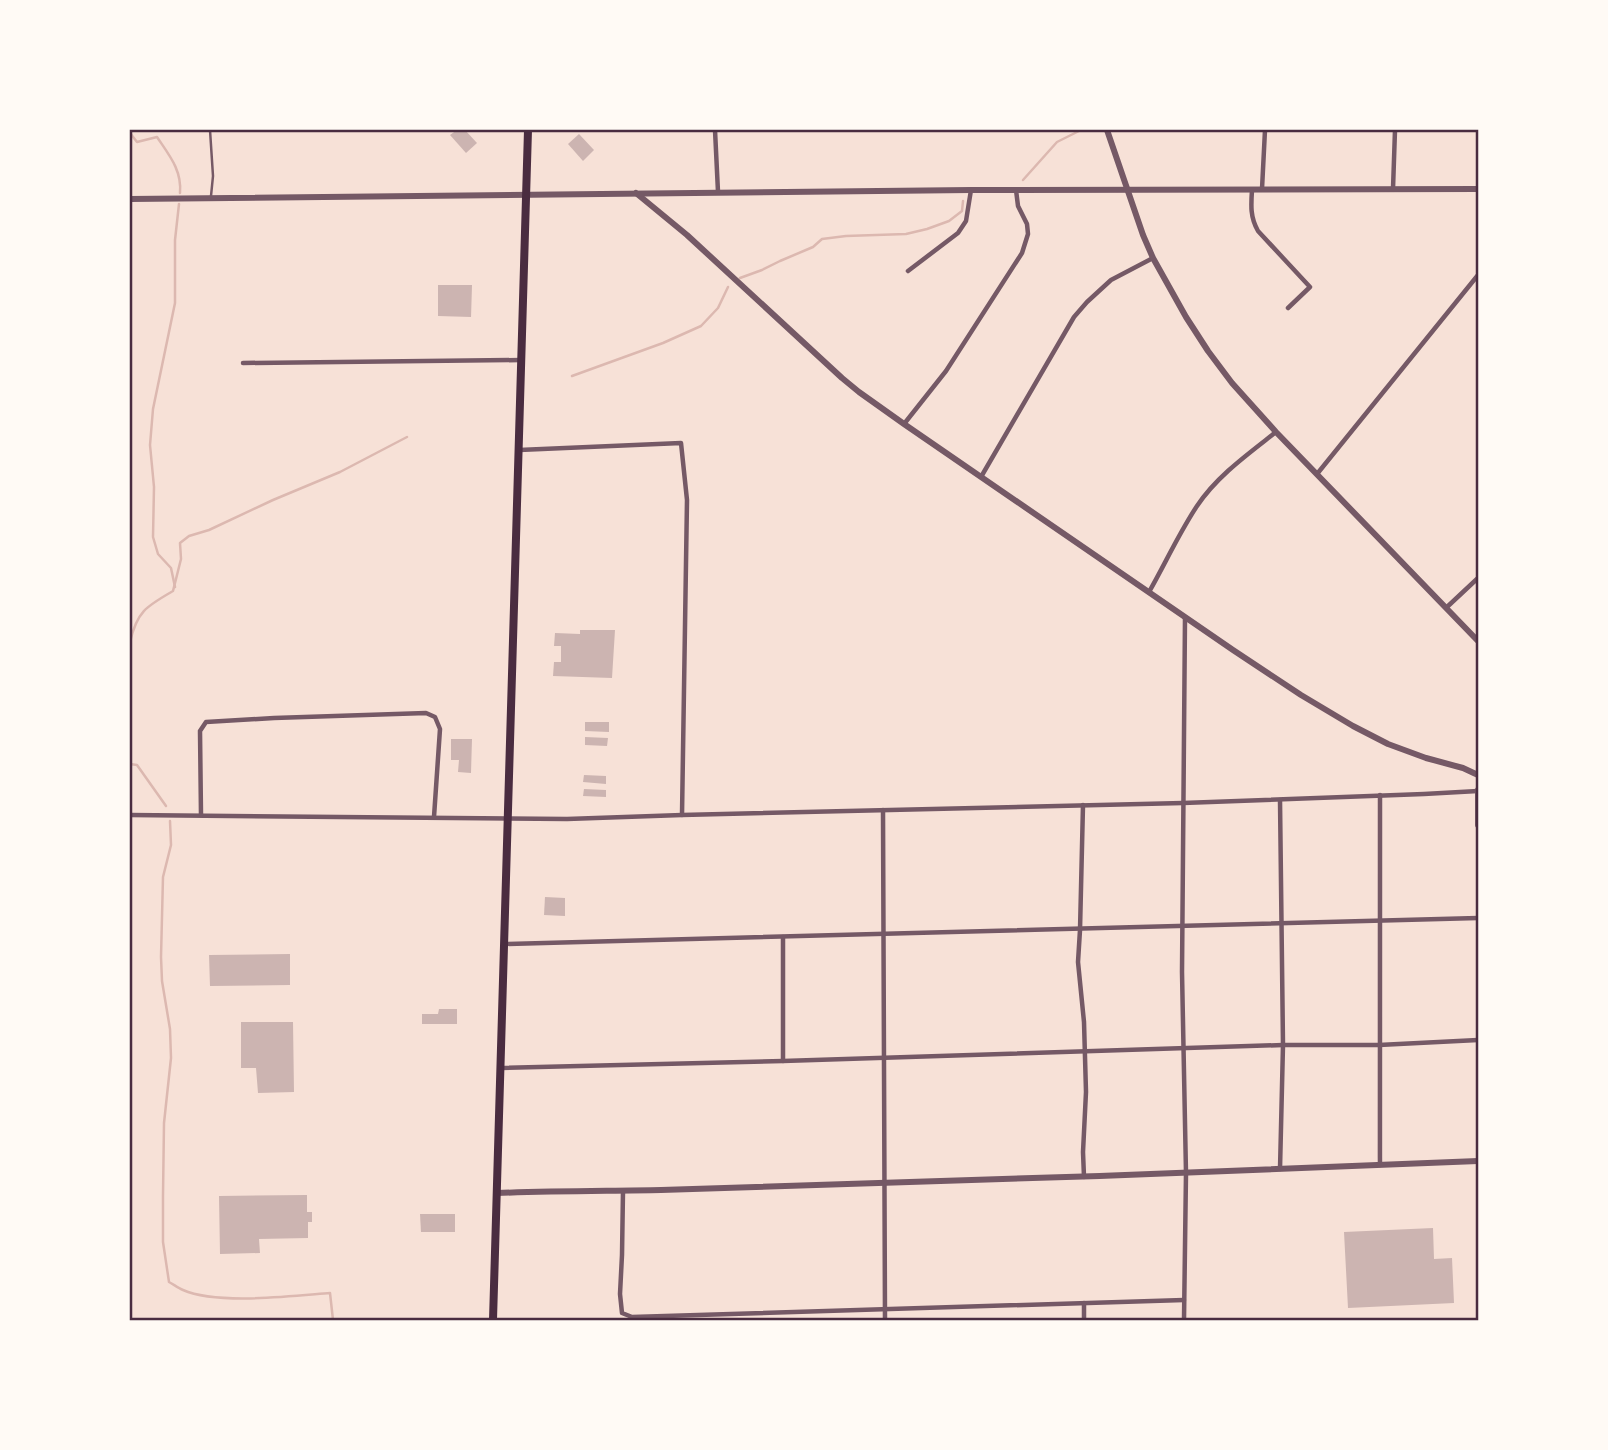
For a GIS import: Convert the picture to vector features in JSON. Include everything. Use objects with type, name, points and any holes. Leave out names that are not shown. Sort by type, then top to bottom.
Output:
[{"type":"highway","points":[[493,1321],[528,130]]},
{"type":"street","points":[[715,130],[718,192]]},
{"type":"street","points":[[1107,130],[1153,258],[1208,351],[1233,383],[1316,475],[1479,641]]},
{"type":"street","points":[[1262,190],[1265,130]]},
{"type":"street","points":[[1393,189],[1395,130]]},
{"type":"street","points":[[130,199],[971,190],[1479,189]]},
{"type":"street","points":[[908,271],[958,233],[966,221],[971,190]]},
{"type":"street","points":[[904,424],[946,371],[1022,253],[1028,234],[1027,224],[1018,206],[1016,190]]},
{"type":"street","points":[[1252,190],[1253,222],[1310,287],[1288,308]]},
{"type":"street","points":[[636,193],[859,392],[904,424],[1301,695],[1353,726],[1407,752],[1479,775]]},
{"type":"street","points":[[981,477],[1074,317],[1111,280],[1153,258]]},
{"type":"street","points":[[1316,475],[1479,275]]},
{"type":"street","points":[[243,363],[521,360]]},
{"type":"street","points":[[1149,592],[1197,507],[1209,491],[1276,432]]},
{"type":"street","points":[[519,450],[681,443],[687,500],[682,815]]},
{"type":"street","points":[[1447,607],[1479,578]]},
{"type":"street","points":[[1184,1321],[1185,617]]},
{"type":"street","points":[[201,815],[200,731],[206,722],[426,713],[435,717],[439,729],[434,817]]},
{"type":"street","points":[[130,815],[568,819],[1280,800],[1478,790],[1479,825]]},
{"type":"street","points":[[1380,795],[1380,1166]]},
{"type":"street","points":[[1280,800],[1283,1045],[1280,1170]]},
{"type":"street","points":[[1083,805],[1078,962],[1085,1052],[1084,1177]]},
{"type":"street","points":[[883,810],[885,1321]]},
{"type":"street","points":[[504,944],[1479,918]]},
{"type":"street","points":[[783,937],[783,1061]]},
{"type":"street","points":[[501,1068],[1283,1045],[1379,1045],[1479,1040]]},
{"type":"street","points":[[497,1193],[1084,1177],[1479,1161]]},
{"type":"street","points":[[622,1191],[620,1294],[622,1313],[632,1317],[1184,1300]]},
{"type":"street","points":[[1084,1303],[1084,1321]]},
{"type":"lane","points":[[210,130],[213,177],[211,198]]},
{"type":"building","points":[[457,130],[465,130],[477,143],[466,153],[450,135]]},
{"type":"building","points":[[579,134],[594,150],[583,161],[568,144]]},
{"type":"building","points":[[438,285],[472,285],[471,317],[438,316]]},
{"type":"building","points":[[580,630],[615,630],[612,678],[553,676],[554,662],[561,662],[561,646],[554,646],[555,633],[580,634]]},
{"type":"building","points":[[585,722],[609,722],[609,732],[585,731]]},
{"type":"building","points":[[585,737],[608,738],[607,746],[585,745]]},
{"type":"building","points":[[451,739],[472,739],[471,773],[458,772],[459,760],[451,760]]},
{"type":"building","points":[[584,775],[606,776],[606,784],[583,782]]},
{"type":"building","points":[[584,789],[606,790],[606,797],[583,796]]},
{"type":"building","points":[[545,897],[565,898],[565,916],[544,915]]},
{"type":"building","points":[[290,954],[290,985],[210,986],[209,955]]},
{"type":"building","points":[[439,1009],[457,1009],[457,1024],[422,1024],[422,1014],[438,1014]]},
{"type":"building","points":[[241,1022],[293,1022],[294,1092],[258,1093],[256,1068],[241,1068]]},
{"type":"building","points":[[307,1195],[307,1212],[312,1212],[312,1222],[308,1222],[308,1238],[259,1239],[260,1253],[220,1254],[219,1196]]},
{"type":"building","points":[[420,1214],[455,1214],[455,1232],[421,1232]]},
{"type":"building","points":[[1433,1228],[1434,1259],[1452,1258],[1454,1303],[1348,1308],[1344,1232]]},
{"type":"waterway","points":[[1023,180],[1057,142],[1081,130]]},
{"type":"waterway","points":[[130,133],[137,142],[157,137],[177,170],[180,193]]},
{"type":"waterway","points":[[740,278],[813,247],[822,239],[906,234],[927,229],[949,221],[962,211],[963,201]]},
{"type":"waterway","points":[[175,587],[171,568],[158,554],[153,537],[154,487],[150,445],[153,409],[175,303],[175,240],[179,204]]},
{"type":"waterway","points":[[572,376],[663,343],[701,326],[718,308],[728,287]]},
{"type":"waterway","points":[[130,642],[136,623],[144,610],[173,591],[181,559],[180,543],[189,536],[209,530],[340,472],[407,437]]},
{"type":"waterway","points":[[130,764],[137,765],[166,806]]},
{"type":"waterway","points":[[170,821],[171,845],[163,877],[161,957],[171,1058],[164,1123],[163,1195],[163,1242],[169,1282],[198,1295],[215,1297],[255,1298],[330,1293],[333,1320]]}]
